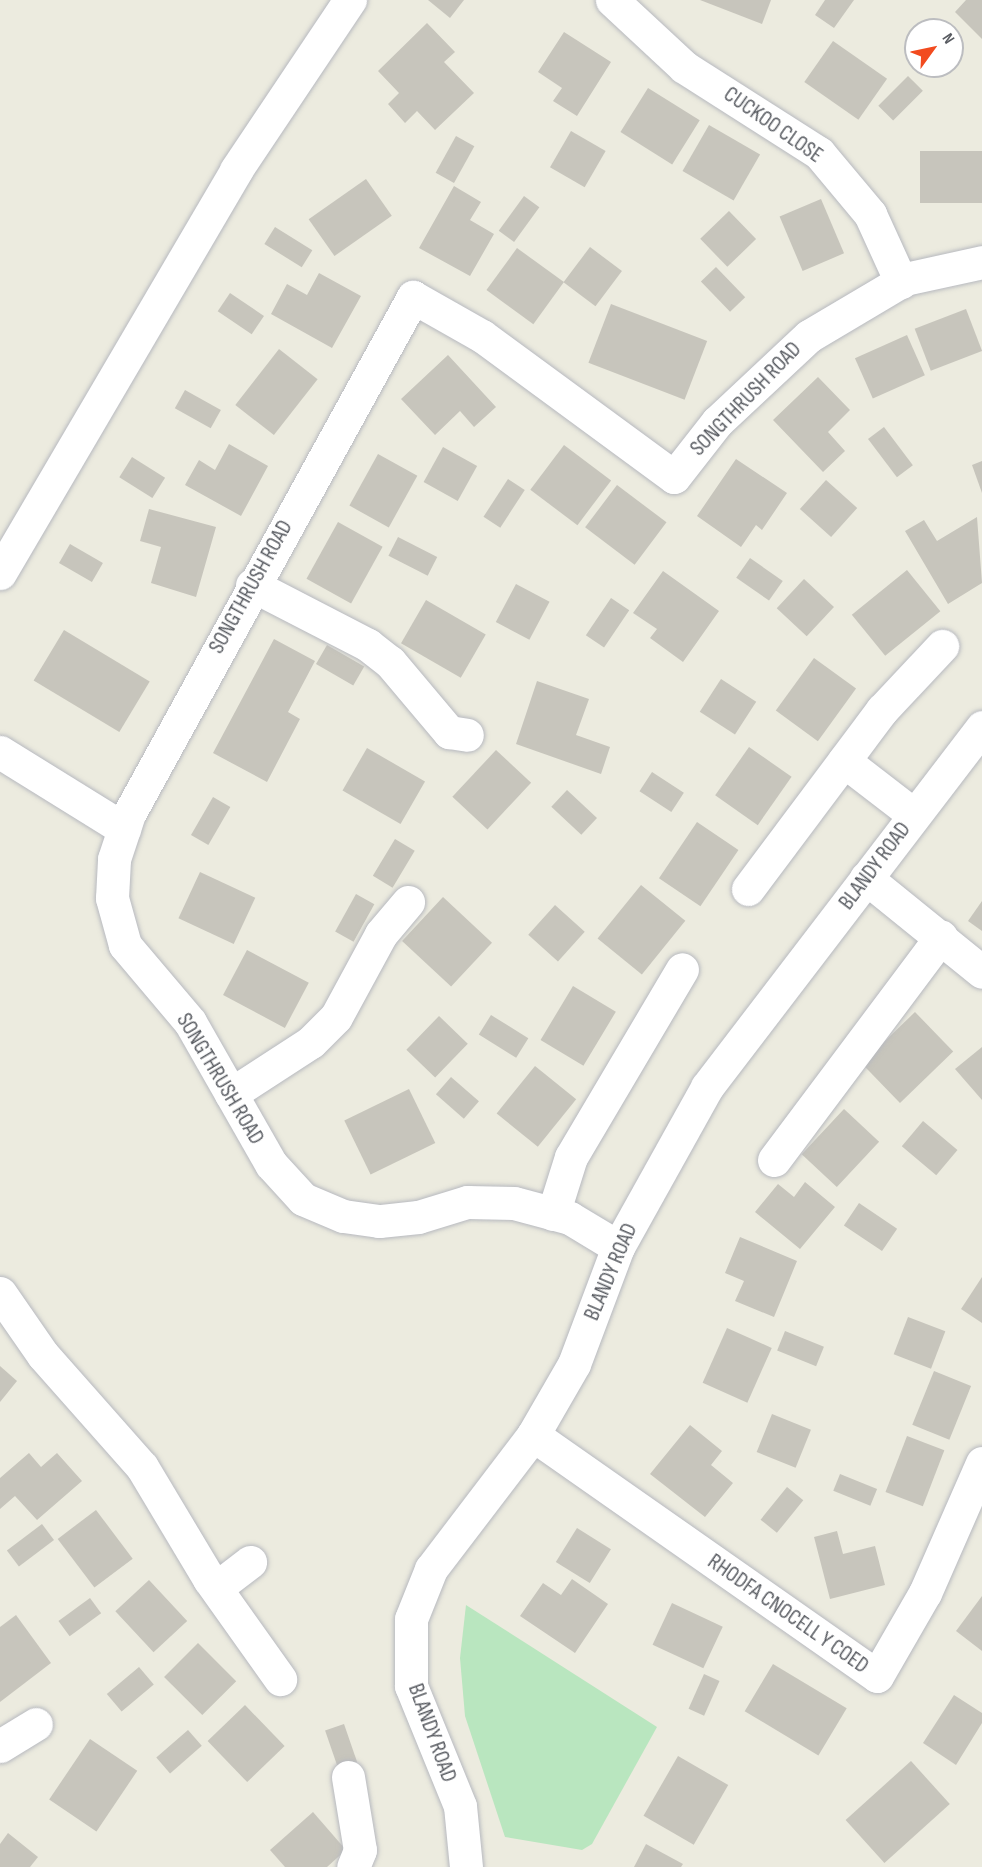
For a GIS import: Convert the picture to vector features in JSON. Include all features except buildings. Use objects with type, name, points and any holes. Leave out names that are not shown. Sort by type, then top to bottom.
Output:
[{"type":"street","points":[[0,573],[236,170],[350,0]]},
{"type":"street","name":"CUCKOO CLOSE","points":[[612,0],[684,67],[819,153],[870,214],[901,282]]},
{"type":"street","name":"SONGTHRUSH ROAD","points":[[618,1247],[553,1214],[514,1203],[467,1202],[418,1217],[379,1221],[343,1216],[303,1199],[271,1164],[190,1022],[124,945],[112,898],[114,859],[124,829],[252,585],[413,297],[482,336],[674,477],[717,422],[809,336],[901,282],[982,262]]},
{"type":"street","points":[[252,585],[368,645],[390,662],[449,732],[467,735]]},
{"type":"street","points":[[748,889],[911,675],[942,646]]},
{"type":"street","name":"BLANDY ROAD","points":[[466,1867],[460,1806],[411,1686],[411,1618],[431,1569],[533,1435],[574,1364],[618,1247],[707,1087],[982,727]]},
{"type":"street","points":[[0,752],[124,829]]},
{"type":"street","points":[[844,761],[914,815]]},
{"type":"street","points":[[867,878],[982,972]]},
{"type":"street","points":[[231,1094],[311,1042],[336,1017],[381,934],[408,902]]},
{"type":"street","points":[[774,1160],[941,937]]},
{"type":"street","points":[[553,1214],[571,1156],[682,969]]},
{"type":"street","points":[[0,1293],[43,1355],[142,1467],[216,1588],[280,1679]]},
{"type":"street","name":"RHODFA CNOCELL Y COED","points":[[533,1435],[877,1676],[925,1593],[982,1465]]},
{"type":"street","points":[[216,1588],[250,1562]]},
{"type":"street","points":[[0,1746],[36,1724]]},
{"type":"street","points":[[348,1778],[360,1850],[353,1867]]},
{"type":"green space","points":[[466,1605],[657,1727],[592,1844],[582,1850],[505,1837],[465,1716],[460,1658]]}]
